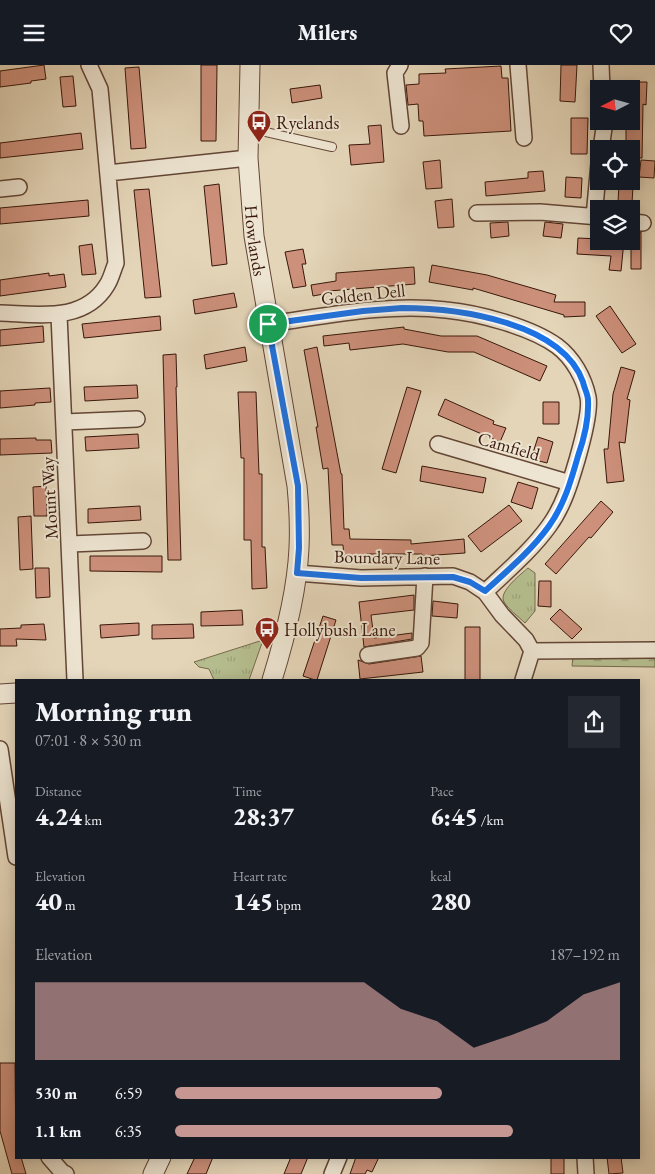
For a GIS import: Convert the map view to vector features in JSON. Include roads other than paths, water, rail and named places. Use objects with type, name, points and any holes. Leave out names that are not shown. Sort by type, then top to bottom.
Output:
[{"type":"street","points":[[0,313],[59,315],[75,312],[91,304],[108,285],[116,263],[100,89],[89,65]]},
{"type":"street","name":"Howlands","points":[[250,65],[248,158],[254,236],[298,486],[299,548],[297,573],[280,653],[272,679]]},
{"type":"street","points":[[400,65],[395,73],[400,126]]},
{"type":"street","points":[[518,65],[524,139]]},
{"type":"street","points":[[601,65],[602,80]]},
{"type":"street","points":[[108,173],[248,158]]},
{"type":"street","points":[[0,189],[19,187]]},
{"type":"street","points":[[477,213],[540,212],[590,216]]},
{"type":"street","name":"Golden Dell","points":[[268,324],[382,309],[425,308],[477,315],[525,330],[557,346],[569,358],[579,373],[588,399],[584,436],[566,498],[549,526],[521,558],[485,591]]},
{"type":"street","name":"Mount Way","points":[[59,315],[75,679]]},
{"type":"street","points":[[64,422],[137,419]]},
{"type":"street","name":"Camfield","points":[[438,444],[570,483]]},
{"type":"street","points":[[70,544],[143,541]]},
{"type":"street","name":"Boundary Lane","points":[[297,573],[361,578],[453,577],[470,582],[485,591],[502,615],[526,640],[532,651]]},
{"type":"street","points":[[368,655],[417,649],[421,643],[425,576]]},
{"type":"street","points":[[523,679],[532,651],[655,650]]},
{"type":"street","points":[[0,693],[15,693]]},
{"type":"street","points":[[0,749],[15,850]]},
{"type":"street","points":[[51,1159],[62,1173]]},
{"type":"street","points":[[153,1174],[160,1159]]},
{"type":"street","points":[[332,1174],[338,1159]]},
{"type":"street","points":[[585,1159],[586,1174]]},
{"type":"lane","points":[[248,128],[332,147]]},
{"type":"place","name":"Ryelands","points":[[259,143]]},
{"type":"place","name":"Hollybush Lane","points":[[267,650]]}]
